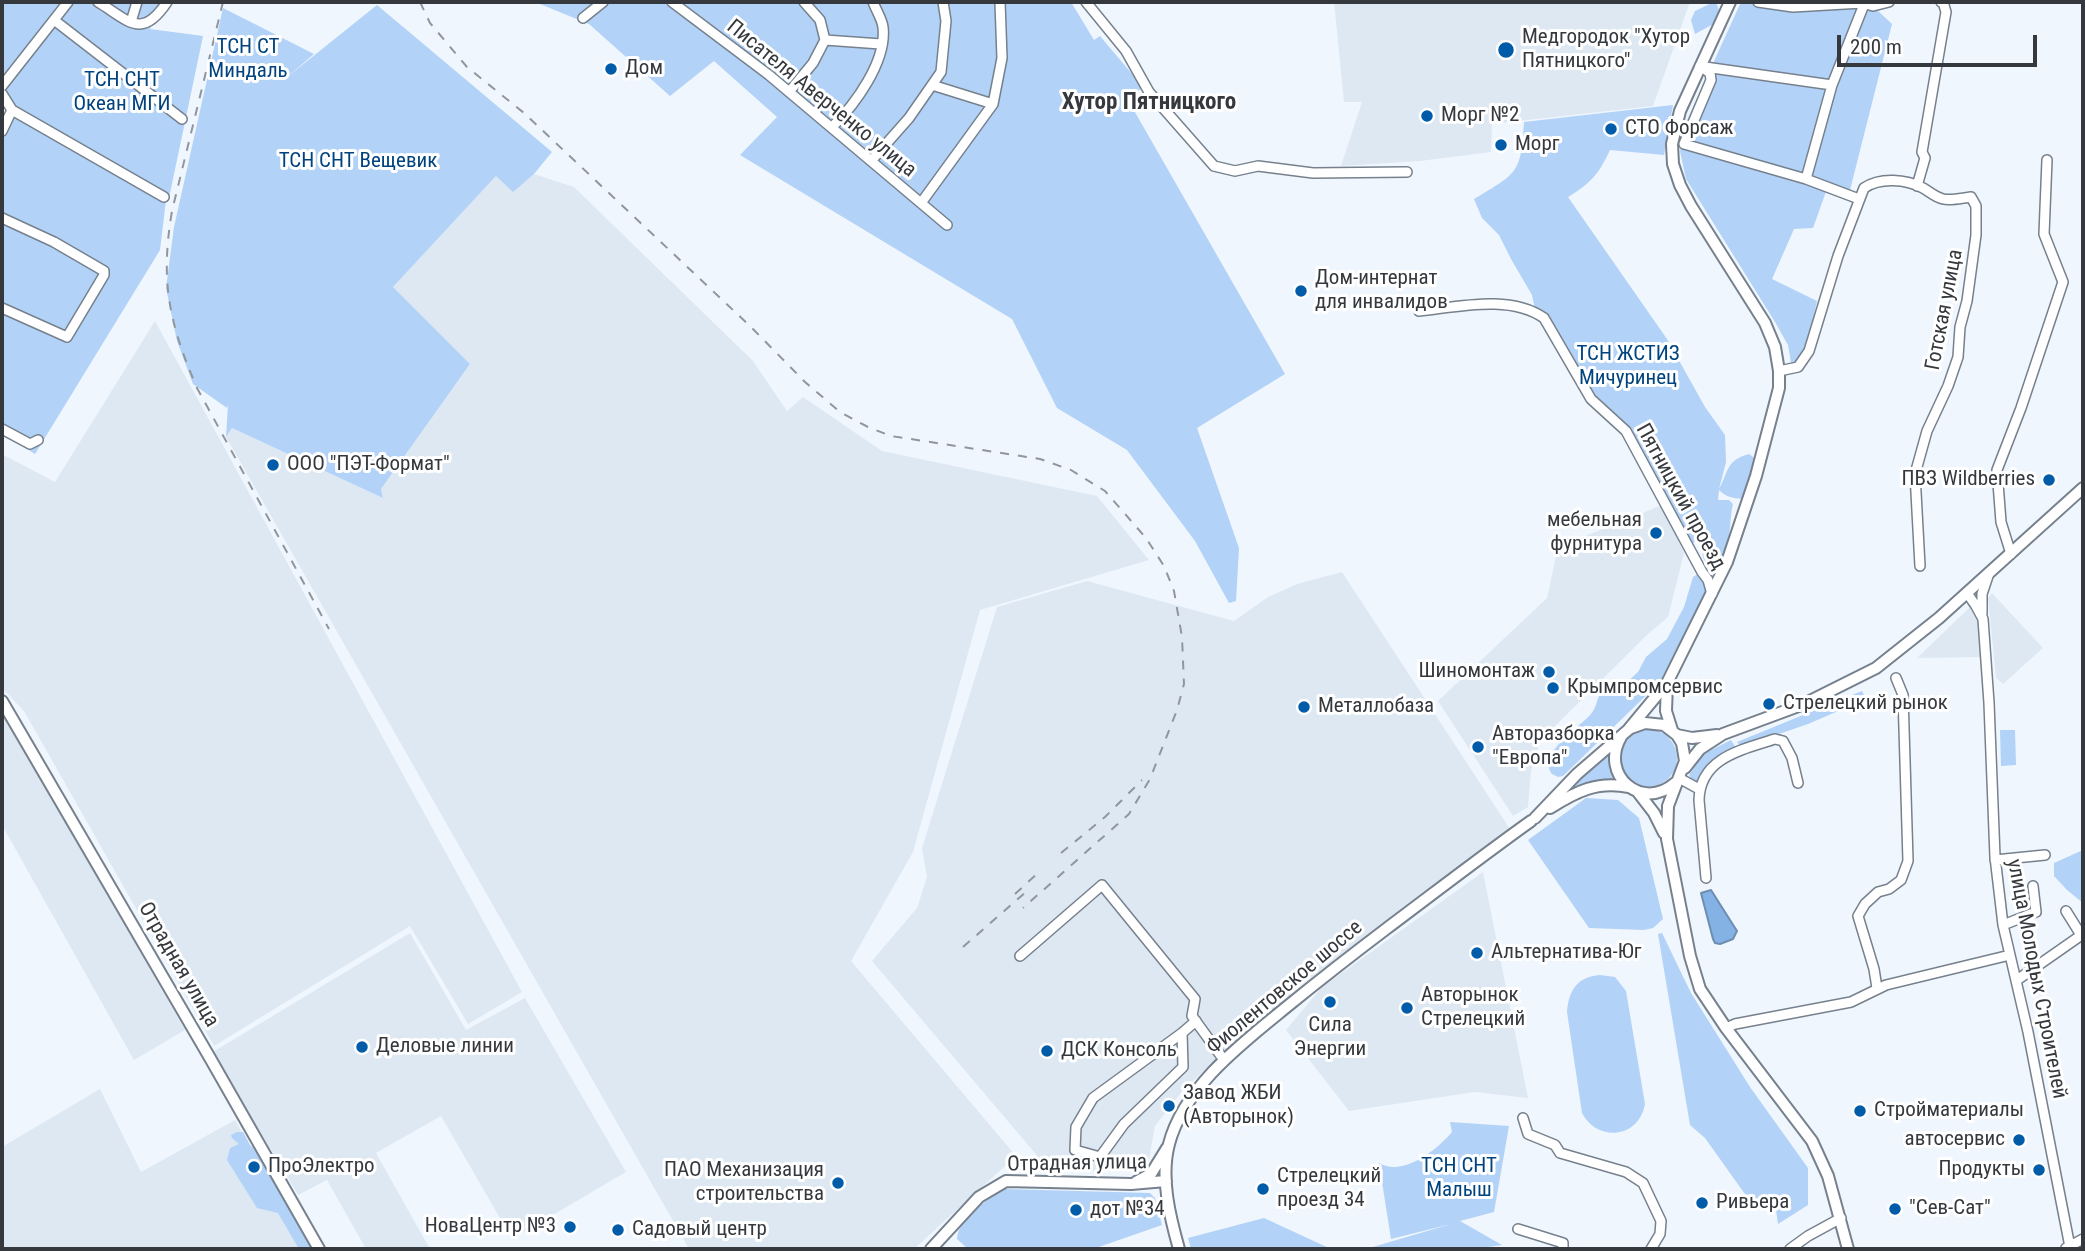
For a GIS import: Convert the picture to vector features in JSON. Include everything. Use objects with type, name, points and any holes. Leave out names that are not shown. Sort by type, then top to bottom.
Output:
[{"type":"main road","name":"Фиолентовское шоссе","points":[[1667,839],[1654,813],[1617,772],[1614,754],[1625,733],[1667,683],[1727,562],[1756,476],[1779,388],[1775,347],[1765,323],[1691,206],[1673,164],[1672,144],[1680,111],[1730,2]]},
{"type":"main road","points":[[1674,733],[1692,738],[1723,734],[1804,705],[1865,674],[1898,652],[2083,488]]},
{"type":"main road","name":"Фиолентовское шоссе","points":[[1667,683],[1666,711],[1685,752],[1681,774],[1668,806],[1667,839],[1690,956],[1700,989],[1726,1028],[1812,1141],[1828,1175],[1847,1249]]},
{"type":"main road","name":"Отрадная улица","points":[[2,701],[319,1249]]},
{"type":"main road","name":"Фиолентовское шоссе","points":[[1533,819],[1604,748],[1636,725],[1655,723],[1674,733]]},
{"type":"main road","points":[[1681,774],[1700,749],[1723,734]]},
{"type":"main road","name":"Фиолентовское шоссе","points":[[1180,1249],[1168,1202],[1168,1146],[1180,1115],[1224,1060],[1336,966],[1533,819],[1587,788],[1612,784],[1656,793],[1673,785],[1681,774]]},
{"type":"main road","points":[[1131,1184],[1150,1174],[1168,1146]]},
{"type":"main road","name":"Отрадная улица","points":[[931,1249],[979,1197],[1006,1181],[1131,1184],[1166,1181]]},
{"type":"main road","points":[[1131,1184],[1149,1187],[1168,1202]]},
{"type":"street","points":[[2,86],[68,2]]},
{"type":"street","points":[[98,2],[131,22],[150,23],[167,2]]},
{"type":"street","points":[[131,22],[137,2]]},
{"type":"street","points":[[583,18],[603,2]]},
{"type":"street","name":"Писателя Аверченко улица","points":[[672,2],[789,92],[947,225]]},
{"type":"street","points":[[789,92],[813,63],[825,40],[820,20],[804,2]]},
{"type":"street","points":[[832,127],[866,82],[880,58],[883,27],[873,2]]},
{"type":"street","points":[[871,161],[909,118],[941,72],[946,21],[943,2]]},
{"type":"street","points":[[921,203],[993,104],[1002,58],[999,2]]},
{"type":"street","points":[[1086,2],[1126,51],[1149,92],[1214,166],[1235,171],[1258,166],[1313,173],[1407,172]]},
{"type":"street","points":[[1758,2],[1793,7],[1865,3],[1872,6],[1889,2]]},
{"type":"street","points":[[1917,186],[1925,158],[1922,152],[1946,12],[1941,2]]},
{"type":"street","points":[[1805,179],[1832,85],[1865,3]]},
{"type":"street","points":[[54,20],[182,118]]},
{"type":"street","points":[[825,40],[881,44]]},
{"type":"street","points":[[1700,66],[1832,85]]},
{"type":"street","points":[[1700,66],[1710,73],[1711,80],[1684,144],[1805,179],[1859,199],[1834,267],[1809,351],[1798,367],[1779,371]]},
{"type":"street","points":[[932,85],[993,104]]},
{"type":"street","points":[[2,94],[12,110],[164,197]]},
{"type":"street","points":[[2,131],[12,110]]},
{"type":"street","points":[[2011,554],[2001,522],[1997,470],[2021,408],[2063,282],[2044,234],[2047,160]]},
{"type":"street","name":"Готская улица","points":[[1859,199],[1864,188],[1872,182],[1884,180],[1917,186],[1946,200],[1971,197],[1976,206],[1973,263],[1960,327],[1958,357],[1927,431],[1915,474],[1920,566]]},
{"type":"street","points":[[2,218],[54,242],[104,271],[67,337],[2,308]]},
{"type":"street","name":"Пятницкий проезд","points":[[1419,311],[1492,304],[1533,310],[1544,318],[1591,399],[1626,431],[1702,572],[1709,580],[1712,594]]},
{"type":"street","points":[[2,429],[30,444],[38,440]]},
{"type":"street","points":[[1983,619],[1982,594],[1990,573]]},
{"type":"street","name":"улица Молодых Строителей","points":[[1967,593],[1983,619],[1995,860],[2003,925],[2017,980],[2067,1248]]},
{"type":"street","points":[[1877,988],[1858,916],[1865,904],[1878,892],[1889,889],[1901,880],[1908,861],[1903,695],[1896,678]]},
{"type":"street","points":[[1706,878],[1699,789],[1709,768],[1724,758],[1775,739],[1783,741],[1792,758],[1798,783]]},
{"type":"street","points":[[1681,774],[1699,789]]},
{"type":"street","points":[[1995,860],[2045,855]]},
{"type":"street","points":[[1020,956],[1101,885],[1195,999],[1192,1016],[1224,1060]]},
{"type":"street","points":[[2003,925],[2036,912],[2034,886]]},
{"type":"street","points":[[2017,980],[2082,934],[2066,911]]},
{"type":"street","points":[[1726,1028],[1851,1002],[1877,988],[2010,956]]},
{"type":"street","points":[[1182,1033],[1183,1068],[1124,1124],[1100,1157],[1075,1150],[1076,1127],[1093,1098],[1196,1021]]},
{"type":"street","points":[[1523,1118],[1528,1134],[1555,1145],[1560,1153],[1626,1172],[1643,1183],[1661,1221],[1660,1234],[1651,1249]]},
{"type":"street","points":[[1790,1249],[1841,1218]]},
{"type":"street","points":[[1518,1229],[1563,1243],[1563,1249]]},
{"type":"street","points":[[2067,1248],[2083,1239]]},
{"type":"shaded area","name":"Медгородок \"Хутор Пятницкого\"","points":[[1334,2],[1690,2],[1653,106],[1492,124],[1491,152],[1420,161],[1341,166],[1362,102],[1344,102]]},
{"type":"shaded area","points":[[534,174],[574,187],[753,361],[787,411],[803,397],[882,451],[1097,496],[1149,560],[980,610],[913,852],[851,961],[1016,1156],[914,1249],[689,1249],[226,437],[232,428],[383,498],[381,489],[470,364],[393,287],[496,176],[513,191]]},
{"type":"shaded area","points":[[155,321],[522,992],[468,1024],[410,926],[214,1046],[24,711],[2,688],[2,454],[55,482]]},
{"type":"shaded area","points":[[1662,505],[1684,553],[1668,617],[1540,741],[1531,772],[1528,807],[1513,816],[1438,701],[1547,598],[1558,547]]},
{"type":"shaded area","points":[[1342,572],[1510,829],[1294,991],[1184,1089],[1155,1126],[1147,1171],[1051,1172],[872,961],[917,908],[927,877],[922,848],[997,607],[1087,581],[1234,621],[1268,597],[1297,584]]},
{"type":"shaded area","points":[[1992,593],[2043,648],[2003,684],[1996,678],[1988,598]]},
{"type":"shaded area","points":[[1969,608],[1978,610],[1984,657],[1917,658]]},
{"type":"shaded area","points":[[2,712],[185,1030],[134,1060],[2,825]]},
{"type":"shaded area","name":"Авторынок Стрелецкий","points":[[1483,872],[1528,1098],[1475,1092],[1349,1111],[1286,1030],[1322,987]]},
{"type":"shaded area","points":[[1711,890],[1737,931],[1733,939],[1720,944],[1713,939],[1701,893]]},
{"type":"shaded area","points":[[410,933],[466,1030],[525,998],[626,1172],[512,1239],[441,1116],[376,1153],[430,1249],[366,1249],[327,1180],[298,1195],[213,1052]]},
{"type":"shaded area","points":[[100,1089],[141,1172],[235,1120],[308,1249],[2,1249],[2,1147]]},
{"type":"green space","name":"ТСН СНТ Океан МГИ","points":[[2,2],[164,2],[150,29],[203,36],[169,198],[14,108],[2,90]]},
{"type":"green space","points":[[535,2],[1071,2],[1094,40],[1100,36],[1143,87],[1128,100],[1285,374],[1197,428],[1239,548],[1236,601],[1229,603],[1195,541],[1127,450],[1057,408],[1012,319],[740,155],[777,117],[714,61],[670,96],[589,24]]},
{"type":"green space","points":[[1714,2],[1720,13],[1719,21],[1695,34],[1691,20],[1695,11]]},
{"type":"green space","points":[[1741,2],[1882,2],[1877,10],[1892,24],[1850,190],[1828,186],[1813,228],[1794,229],[1772,279],[1817,301],[1806,351],[1797,363],[1791,363],[1788,345],[1775,322],[1686,179],[1680,151],[1684,127]]},
{"type":"green space","name":"ТСН СНТ Вещевик","points":[[377,5],[552,152],[534,174],[513,192],[496,176],[393,287],[470,364],[381,489],[383,498],[232,428],[226,437],[228,405],[227,408],[193,384],[177,341],[166,288],[174,227],[223,8],[314,54],[286,78]]},
{"type":"green space","name":"ТСН ЖСТИЗ Мичуринец","points":[[1673,105],[1664,155],[1610,150],[1594,177],[1568,197],[1667,339],[1705,407],[1725,435],[1726,462],[1719,489],[1729,467],[1736,459],[1749,454],[1756,459],[1743,499],[1730,497],[1719,490],[1718,500],[1729,500],[1733,504],[1726,554],[1717,568],[1707,564],[1703,557],[1705,536],[1691,544],[1627,430],[1592,397],[1535,309],[1532,295],[1499,235],[1482,218],[1474,199],[1500,183],[1514,170],[1521,152],[1524,122]]},
{"type":"green space","points":[[13,113],[166,200],[160,250],[35,454],[2,434],[2,135]]},
{"type":"green space","points":[[1698,574],[1704,577],[1706,591],[1659,683],[1563,776],[1552,774],[1549,766],[1555,749],[1591,714],[1602,690],[1624,685],[1638,672],[1646,657],[1667,639],[1684,607],[1693,577]]},
{"type":"green space","points":[[1862,691],[1866,699],[1808,724],[1741,747],[1737,742]]},
{"type":"green space","points":[[1648,729],[1669,737],[1677,758],[1669,779],[1648,787],[1627,779],[1619,758],[1627,737]]},
{"type":"green space","points":[[2000,730],[2015,730],[2016,765],[2001,766]]},
{"type":"green space","points":[[1731,740],[1737,750],[1697,781],[1692,781],[1689,775],[1703,754]]},
{"type":"green space","points":[[1608,750],[1609,766],[1615,782],[1592,782],[1556,801]]},
{"type":"green space","points":[[1586,798],[1618,800],[1639,818],[1663,919],[1653,928],[1589,928],[1528,840]]},
{"type":"green space","points":[[2083,850],[2083,903],[2054,876],[2054,863]]},
{"type":"green space","points":[[1662,933],[1691,993],[1750,1087],[1808,1168],[1808,1205],[1778,1224],[1776,1210],[1752,1204],[1705,1138],[1690,1125],[1658,934]]},
{"type":"green space","points":[[1600,975],[1615,977],[1626,991],[1645,1104],[1635,1124],[1617,1133],[1598,1129],[1589,1123],[1582,1113],[1567,1012],[1572,991],[1576,986],[1585,979]]},
{"type":"green space","name":"ТСН СНТ Малыш","points":[[1450,1122],[1509,1126],[1494,1212],[1460,1221],[1502,1245],[1474,1249],[1366,1249],[1451,1224],[1391,1239],[1379,1163],[1398,1167],[1419,1160],[1452,1132]]},
{"type":"green space","points":[[243,1132],[257,1151],[315,1249],[299,1249],[278,1213],[257,1208],[227,1160],[230,1148],[239,1144],[231,1135]]},
{"type":"green space","points":[[1005,1189],[1150,1193],[1155,1198],[1162,1225],[1093,1249],[968,1249],[957,1239],[963,1223],[982,1204]]},
{"type":"green space","points":[[1264,1218],[1331,1249],[1191,1249],[1188,1238]]},
{"type":"railway","points":[[223,2],[172,211],[167,259],[169,302],[187,365],[197,388],[329,629]]},
{"type":"railway","points":[[420,2],[430,23],[467,67],[524,113],[751,327],[805,382],[840,412],[891,436],[1040,459],[1071,470],[1105,491],[1146,538],[1164,566],[1174,591],[1182,637],[1184,684],[1177,710],[1150,779],[1129,814],[1023,908]]},
{"type":"railway","points":[[1061,853],[1105,817],[1142,780]]},
{"type":"railway","points":[[1015,894],[1038,873]]},
{"type":"railway","points":[[963,947],[1027,891]]},
{"type":"place","name":"Медгородок \"Хутор Пятницкого\"","points":[[1506,50]]},
{"type":"place","name":"Дом","points":[[611,69]]},
{"type":"place","name":"Морг №2","points":[[1427,116]]},
{"type":"place","name":"СТО Форсаж","points":[[1611,129]]},
{"type":"place","name":"Морг","points":[[1501,145]]},
{"type":"place","name":"Дом-интернат для инвалидов","points":[[1301,291]]},
{"type":"place","name":"ООО \"ПЭТ-Формат\"","points":[[273,465]]},
{"type":"place","name":"ПВЗ Wildberries","points":[[2049,480]]},
{"type":"place","name":"мебельная фурнитура","points":[[1656,533]]},
{"type":"place","name":"Шиномонтаж","points":[[1549,672]]},
{"type":"place","name":"Крымпромсервис","points":[[1553,688]]},
{"type":"place","name":"Стрелецкий рынок","points":[[1769,704]]},
{"type":"place","name":"Металлобаза","points":[[1304,707]]},
{"type":"place","name":"Авторазборка \"Европа\"","points":[[1478,747]]},
{"type":"place","name":"Альтернатива-Юг","points":[[1477,953]]},
{"type":"place","name":"Сила Энергии","points":[[1330,1002]]},
{"type":"place","name":"Авторынок Стрелецкий","points":[[1407,1008]]},
{"type":"place","name":"Деловые линии","points":[[362,1047]]},
{"type":"place","name":"ДСК Консоль","points":[[1047,1051]]},
{"type":"place","name":"Завод ЖБИ (Авторынок)","points":[[1169,1106]]},
{"type":"place","name":"Стройматериалы","points":[[1860,1111]]},
{"type":"place","name":"автосервис","points":[[2019,1140]]},
{"type":"place","name":"ПроЭлектро","points":[[254,1167]]},
{"type":"place","name":"Продукты","points":[[2039,1170]]},
{"type":"place","name":"ПАО Механизация строительства","points":[[838,1183]]},
{"type":"place","name":"Стрелецкий проезд 34","points":[[1263,1189]]},
{"type":"place","name":"Ривьера","points":[[1702,1203]]},
{"type":"place","name":"\"Сев-Сат\"","points":[[1895,1209]]},
{"type":"place","name":"дот №34","points":[[1076,1210]]},
{"type":"place","name":"НоваЦентр №3","points":[[570,1227]]},
{"type":"place","name":"Садовый центр","points":[[618,1230]]},
{"type":"district","name":"Хутор Пятницкого","points":[[1149,103]]},
{"type":"park label","name":"ТСН СТ Миндаль","points":[[248,60]]}]
